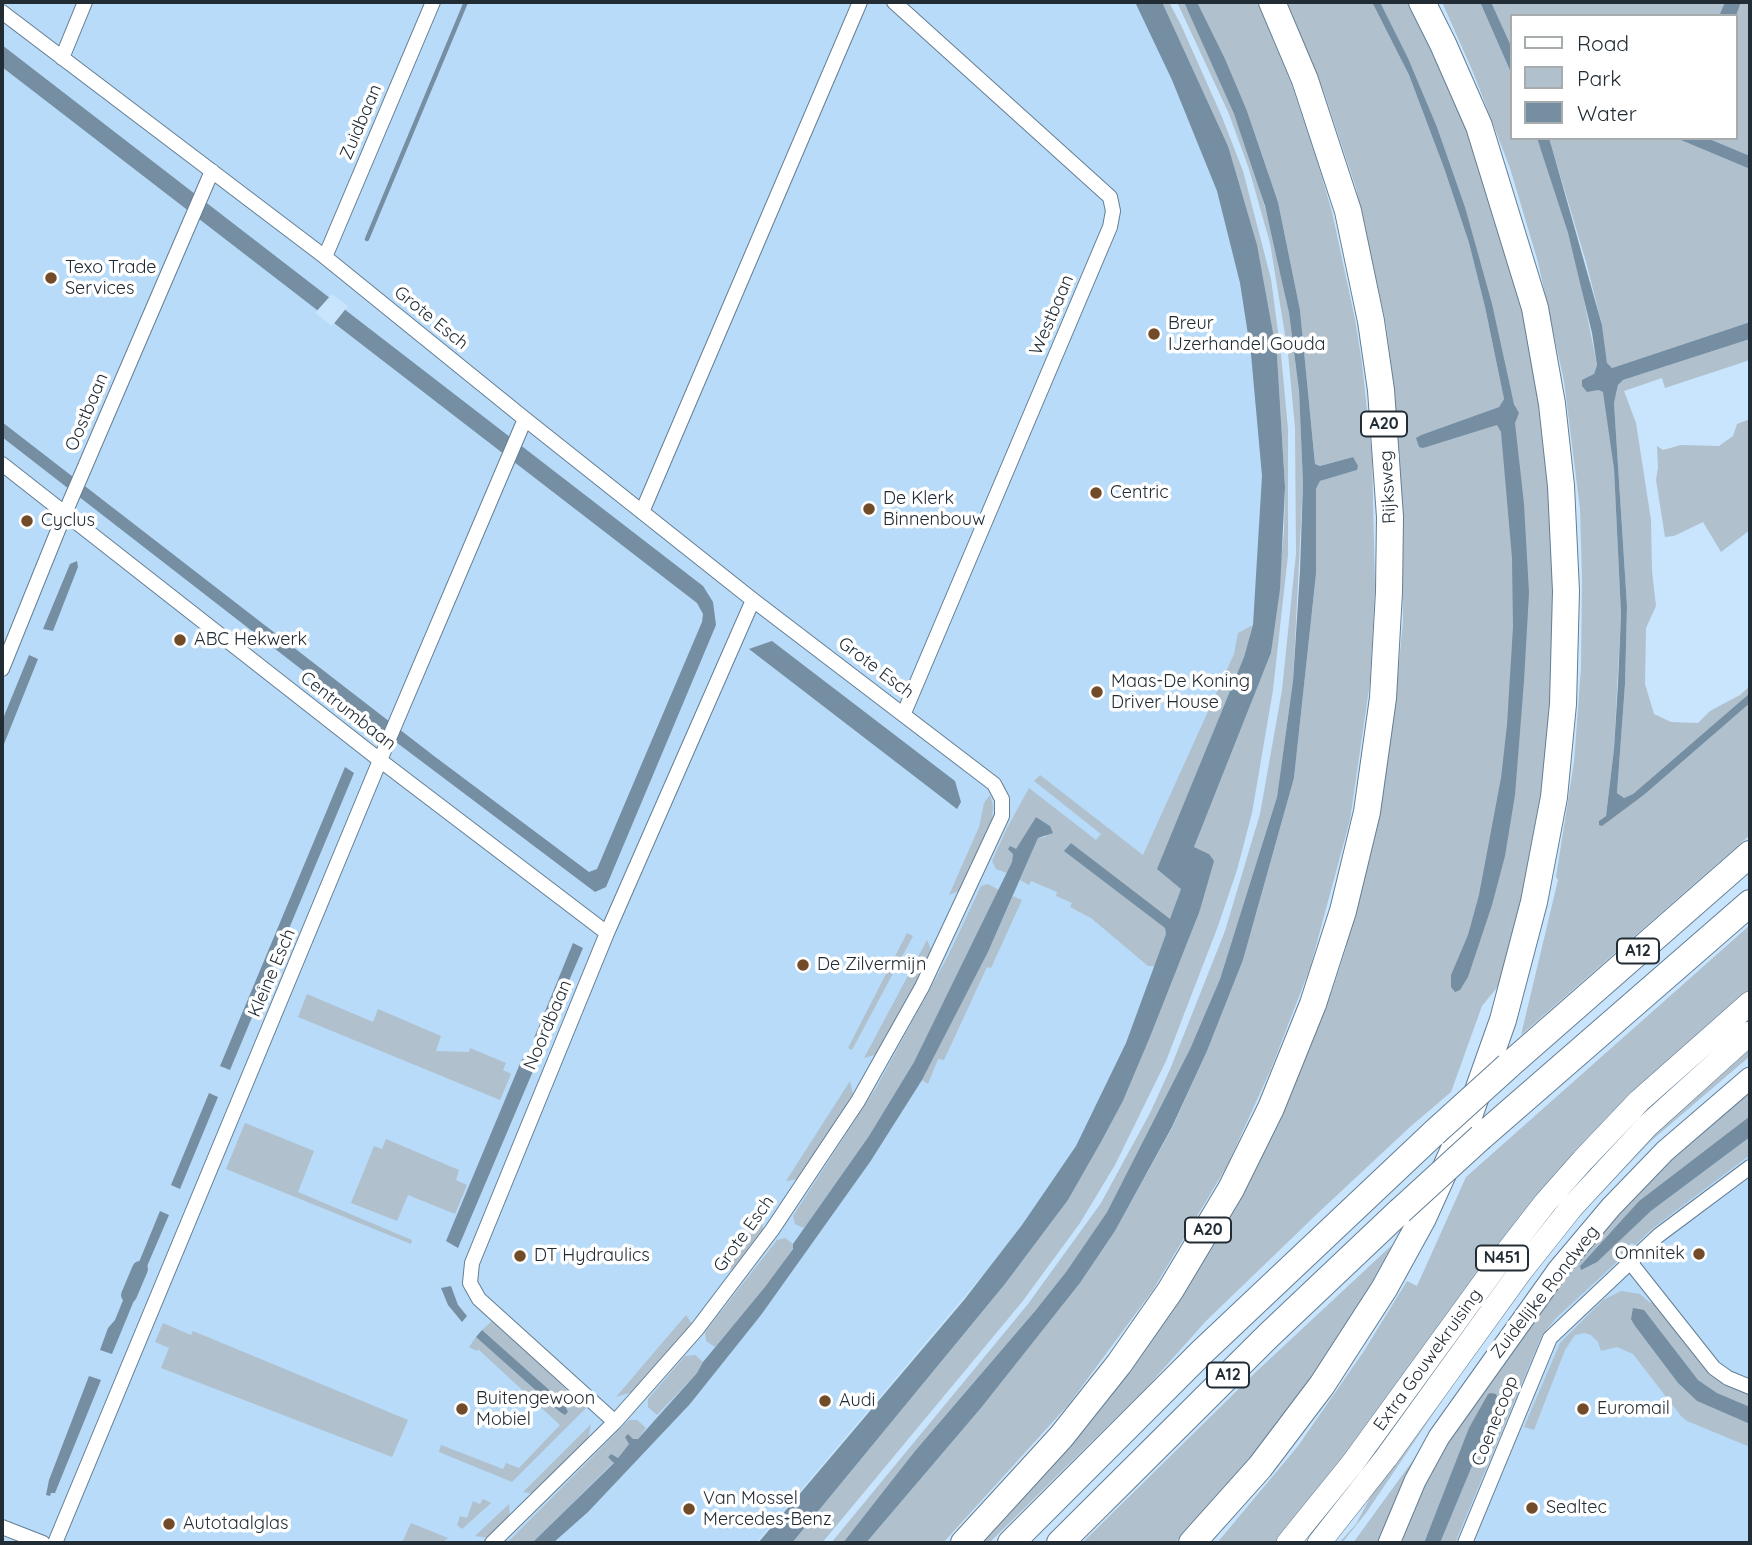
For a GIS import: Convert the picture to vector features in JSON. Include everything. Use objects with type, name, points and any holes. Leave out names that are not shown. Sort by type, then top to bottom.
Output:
[{"type":"highway","name":"Rijksweg","points":[[964,1543],[1060,1437],[1111,1375],[1163,1302],[1212,1224],[1260,1133],[1299,1042],[1327,963],[1367,812],[1383,698],[1389,592],[1391,517],[1387,454],[1371,321],[1348,211],[1305,80],[1272,2]]},
{"type":"highway","points":[[1192,1543],[1260,1467],[1331,1373],[1384,1289],[1423,1218],[1469,1116],[1503,1020],[1525,940],[1554,796],[1563,704],[1566,591],[1561,486],[1552,404],[1535,308],[1483,139],[1443,44],[1422,2]]},
{"type":"highway","name":"A12","points":[[1011,1543],[1212,1343],[1434,1133],[1750,854]]},
{"type":"highway","name":"A12","points":[[1060,1543],[1268,1336],[1400,1211],[1599,1032],[1750,903]]},
{"type":"main road","name":"Extra Gouwekruising","points":[[1288,1543],[1352,1464],[1490,1273],[1553,1194],[1647,1094],[1750,1003]]},
{"type":"main road","name":"Extra Gouwekruising","points":[[1319,1543],[1386,1458],[1521,1271],[1572,1208],[1647,1126],[1750,1033]]},
{"type":"main road","name":"Zuidelijke Rondweg","points":[[1389,1543],[1415,1481],[1438,1437],[1558,1270],[1611,1207],[1665,1152],[1750,1078]]},
{"type":"street","points":[[62,58],[85,2]]},
{"type":"street","name":"Zuidbaan","points":[[325,257],[433,2]]},
{"type":"street","points":[[642,512],[860,2]]},
{"type":"street","name":"Westbaan","points":[[894,2],[1110,197],[1113,211],[1110,227],[904,713]]},
{"type":"street","name":"Grote Esch","points":[[2,12],[325,257],[753,600],[904,713],[994,785],[1002,799],[1002,816],[922,987],[858,1101],[772,1230],[697,1329],[615,1422],[492,1543]]},
{"type":"street","name":"Oostbaan","points":[[2,670],[71,497],[212,171]]},
{"type":"street","name":"Kleine Esch","points":[[55,1543],[388,741],[525,419]]},
{"type":"street","name":"Centrumbaan","points":[[2,464],[381,761],[607,933]]},
{"type":"street","name":"Noordbaan","points":[[615,1422],[480,1299],[470,1283],[472,1264],[607,933],[753,600]]},
{"type":"street","name":"Coenecoop","points":[[1465,1543],[1550,1338],[1658,1235],[1750,1167]]},
{"type":"street","points":[[1630,1262],[1714,1368],[1728,1378],[1750,1387]]},
{"type":"street","points":[[2,1527],[43,1543]]},
{"type":"shaded area","points":[[2,2],[1146,2],[1223,173],[1270,412],[1261,642],[1143,1029],[1069,1173],[756,1543],[2,1543]]},
{"type":"shaded area","points":[[1750,1133],[1750,1543],[1433,1543],[1524,1343]]},
{"type":"green space","points":[[1162,2],[1169,2],[1181,25],[1243,171],[1271,279],[1281,354],[1288,429],[1288,555],[1273,690],[1252,813],[1218,926],[1166,1061],[1115,1165],[1080,1223],[1022,1302],[822,1543],[792,1543],[1005,1284],[1068,1200],[1101,1142],[1123,1101],[1199,913],[1209,854],[1194,847],[1271,653],[1284,531],[1285,487],[1277,355],[1228,146]]},
{"type":"green space","points":[[1177,2],[1184,2],[1192,19],[1234,114],[1254,168],[1274,241],[1289,313],[1299,391],[1303,483],[1293,681],[1277,797],[1220,979],[1190,1049],[1107,1212],[1066,1272],[915,1451],[855,1530],[843,1543],[831,1543],[1028,1304],[1101,1203],[1150,1113],[1171,1067],[1225,931],[1260,814],[1282,690],[1296,554],[1295,428],[1288,353],[1270,243],[1249,169],[1229,114]]},
{"type":"green space","points":[[1197,2],[1257,2],[1292,86],[1318,164],[1332,212],[1355,319],[1372,457],[1375,587],[1370,682],[1350,820],[1310,968],[1271,1069],[1227,1166],[1153,1290],[1069,1404],[943,1543],[866,1543],[981,1408],[1080,1283],[1115,1231],[1172,1128],[1207,1051],[1243,960],[1294,778],[1316,574],[1316,489],[1320,481],[1357,470],[1353,457],[1320,466],[1315,464],[1300,310],[1278,202],[1247,111]]},
{"type":"green space","points":[[1287,2],[1372,2],[1409,75],[1469,243],[1504,399],[1499,407],[1421,435],[1417,438],[1419,447],[1516,405],[1465,207],[1437,127],[1408,58],[1380,2],[1411,2],[1466,126],[1520,296],[1539,401],[1558,558],[1553,759],[1504,979],[1482,1006],[1451,1092],[1410,1127],[1206,1321],[1148,1386],[989,1543],[978,1543],[1049,1466],[1300,1070],[1346,948],[1380,806],[1395,707],[1403,621],[1401,487],[1394,386],[1386,324],[1356,188],[1324,92]]},
{"type":"green space","points":[[1442,2],[1480,2],[1510,70],[1510,140],[1538,140],[1568,233],[1597,365],[1594,374],[1598,390],[1603,392],[1605,398],[1614,469],[1621,614],[1614,749],[1606,816],[1599,821],[1645,794],[1750,703],[1750,835],[1521,1035],[1558,880],[1556,877],[1574,762],[1581,668],[1580,509],[1564,381],[1538,262],[1510,168],[1473,72]]},
{"type":"green space","points":[[1491,2],[1725,2],[1720,14],[1510,14],[1510,44]]},
{"type":"green space","points":[[1741,2],[1750,2],[1750,156],[1712,140],[1738,140],[1737,14]]},
{"type":"green space","points":[[1550,140],[1681,140],[1750,169],[1750,322],[1612,368],[1607,364],[1602,325]]},
{"type":"green space","points":[[1750,339],[1750,360],[1665,388],[1662,378],[1624,391],[1636,423],[1651,520],[1656,606],[1646,628],[1645,684],[1654,714],[1671,722],[1698,723],[1710,711],[1740,695],[1750,686],[1750,693],[1633,794],[1624,798],[1617,793],[1625,684],[1627,606],[1614,403],[1618,385],[1623,380]]},
{"type":"green space","points":[[1750,419],[1750,530],[1721,552],[1703,522],[1674,536],[1665,537],[1656,480],[1657,446],[1663,450],[1681,445],[1719,446],[1733,436],[1737,424]]},
{"type":"green space","points":[[1253,625],[1244,657],[1193,782],[1181,889],[1170,920],[1071,843],[1065,851],[1165,928],[1166,934],[1155,966],[1148,966],[1091,918],[1070,907],[1072,903],[1056,896],[1057,892],[1031,881],[1029,885],[1020,880],[1038,838],[1046,837],[1050,826],[1036,817],[1013,854],[1007,873],[996,869],[992,861],[1029,788],[1096,840],[1101,834],[1034,781],[1040,775],[1143,855],[1234,654],[1238,633]]},
{"type":"green space","points":[[990,795],[993,806],[992,820],[962,890],[949,895],[979,827],[984,803]]},
{"type":"green space","points":[[988,884],[999,890],[914,1062],[869,1136],[804,1228],[795,1224],[793,1216],[876,1088],[948,956],[981,886]]},
{"type":"green space","points":[[1013,896],[1022,900],[991,968],[987,967],[944,1060],[938,1059],[928,1084],[922,1080],[988,952]]},
{"type":"green space","points":[[1750,925],[1750,991],[1675,1056],[1291,1527],[1276,1543],[1217,1543],[1298,1446],[1364,1351],[1407,1281],[1417,1286],[1466,1177]]},
{"type":"green space","points":[[907,933],[913,936],[852,1050],[848,1048]]},
{"type":"green space","points":[[927,940],[932,952],[917,983],[878,1054],[864,1058]]},
{"type":"green space","points":[[307,994],[373,1022],[378,1009],[441,1036],[436,1051],[469,1052],[470,1048],[506,1063],[503,1070],[511,1074],[500,1100],[298,1017]]},
{"type":"green space","points":[[1750,1045],[1750,1056],[1652,1140],[1553,1248],[1450,1389],[1366,1513],[1342,1543],[1339,1543],[1356,1524],[1376,1487],[1562,1235],[1631,1156]]},
{"type":"green space","points":[[850,1081],[853,1095],[799,1179],[786,1181]]},
{"type":"green space","points":[[1750,1088],[1750,1116],[1639,1201],[1580,1266],[1597,1261],[1651,1211],[1750,1137],[1750,1155],[1653,1228],[1635,1245],[1629,1245],[1631,1249],[1556,1318],[1542,1335],[1455,1543],[1440,1543],[1499,1401],[1498,1397],[1488,1394],[1470,1428],[1424,1543],[1397,1543],[1433,1463],[1547,1300],[1643,1185]]},
{"type":"green space","points":[[245,1123],[314,1151],[298,1192],[412,1240],[411,1244],[226,1169]]},
{"type":"green space","points":[[386,1139],[459,1170],[456,1180],[467,1185],[455,1214],[408,1195],[397,1221],[351,1203],[374,1146],[382,1149]]},
{"type":"green space","points":[[761,1216],[763,1229],[735,1269],[721,1270]]},
{"type":"green space","points":[[785,1238],[793,1244],[793,1248],[766,1287],[715,1347],[706,1341],[705,1332],[777,1240]]},
{"type":"green space","points":[[1392,1245],[1366,1293],[1299,1395],[1254,1456],[1175,1543],[1082,1543],[1258,1370]]},
{"type":"green space","points":[[1621,1291],[1640,1294],[1650,1303],[1653,1301],[1698,1360],[1710,1371],[1750,1392],[1750,1407],[1717,1393],[1698,1380],[1632,1312],[1635,1326],[1678,1383],[1697,1401],[1750,1424],[1750,1447],[1687,1421],[1633,1354],[1617,1347],[1601,1351],[1598,1342],[1585,1333],[1575,1335],[1565,1350],[1534,1430],[1524,1427],[1560,1343],[1603,1300]]},
{"type":"green space","points":[[686,1315],[692,1324],[632,1392],[616,1397]]},
{"type":"green space","points":[[493,1320],[586,1408],[512,1482],[439,1452],[441,1445],[503,1469],[506,1463],[519,1468],[560,1425],[478,1349],[477,1351],[469,1347],[476,1337],[560,1412],[565,1415],[568,1412],[564,1403],[482,1330]]},
{"type":"green space","points":[[163,1323],[191,1335],[193,1331],[408,1420],[392,1457],[161,1368],[169,1348],[155,1342]]},
{"type":"green space","points":[[695,1355],[703,1362],[697,1373],[657,1415],[648,1407],[648,1399],[685,1356]]},
{"type":"green space","points":[[629,1420],[637,1420],[646,1428],[638,1439],[628,1435],[629,1444],[617,1459],[611,1454],[608,1457],[614,1462],[532,1543],[507,1543]]},
{"type":"green space","points":[[591,1424],[588,1439],[535,1494],[523,1492]]},
{"type":"green space","points":[[1414,1459],[1416,1460],[1381,1543],[1353,1543]]},
{"type":"green space","points":[[483,1499],[491,1503],[462,1529],[457,1525],[460,1516],[467,1518],[473,1501],[480,1504]]},
{"type":"green space","points":[[509,1504],[510,1519],[489,1538],[475,1536]]},
{"type":"green space","points":[[411,1523],[448,1538],[442,1543],[402,1543]]},
{"type":"water","points":[[1135,2],[1162,2],[1228,146],[1257,245],[1277,355],[1285,487],[1280,589],[1271,653],[1194,847],[1209,854],[1214,861],[1199,913],[1123,1101],[1068,1200],[1005,1284],[792,1543],[758,1543],[964,1300],[1022,1225],[1076,1146],[1126,1043],[1166,934],[1165,928],[1064,851],[1071,843],[1170,919],[1181,889],[1157,869],[1244,657],[1253,625],[1262,476],[1251,354],[1240,283],[1217,191],[1172,80]]},
{"type":"water","points":[[1184,2],[1197,2],[1225,59],[1247,111],[1278,202],[1300,310],[1315,464],[1320,466],[1353,457],[1358,466],[1357,470],[1320,481],[1316,489],[1316,574],[1294,778],[1243,960],[1207,1051],[1172,1127],[1115,1231],[1080,1283],[981,1408],[866,1543],[843,1543],[915,1451],[1035,1311],[1066,1272],[1107,1212],[1190,1049],[1220,979],[1277,797],[1293,681],[1300,571],[1303,483],[1299,391],[1289,313],[1265,206],[1234,114]]},
{"type":"water","points":[[1372,2],[1380,2],[1408,58],[1437,127],[1465,207],[1492,304],[1514,404],[1519,413],[1515,423],[1524,504],[1529,593],[1515,795],[1505,856],[1492,905],[1468,977],[1460,990],[1455,992],[1451,987],[1451,975],[1468,935],[1479,895],[1501,778],[1513,627],[1512,558],[1501,432],[1497,425],[1423,448],[1419,447],[1416,438],[1499,407],[1504,399],[1469,243],[1409,75]]},
{"type":"water","points":[[1480,2],[1491,2],[1510,44],[1510,70]]},
{"type":"water","points":[[1725,2],[1741,2],[1737,14],[1720,14]]},
{"type":"water","points":[[2,45],[703,586],[713,602],[716,625],[606,887],[595,892],[368,721],[2,437],[2,422],[434,756],[589,872],[597,869],[702,622],[703,614],[697,603],[2,67]]},
{"type":"water","points":[[1538,140],[1550,140],[1602,325],[1607,363],[1612,368],[1750,322],[1750,339],[1623,380],[1618,385],[1614,403],[1627,606],[1625,684],[1617,793],[1624,798],[1633,794],[1750,693],[1750,703],[1645,794],[1602,826],[1599,821],[1606,816],[1614,749],[1621,614],[1614,469],[1603,392],[1587,392],[1582,386],[1582,380],[1594,374],[1597,365],[1568,233]]},
{"type":"water","points":[[1681,140],[1712,140],[1750,156],[1750,169]]},
{"type":"water","points":[[77,561],[78,567],[53,631],[43,629],[70,564]]},
{"type":"water","points":[[772,641],[955,781],[961,802],[957,809],[749,649]]},
{"type":"water","points":[[29,655],[38,659],[2,749],[2,721]]},
{"type":"water","points":[[345,767],[354,773],[230,1070],[220,1066]]},
{"type":"water","points":[[1036,817],[1050,826],[1053,833],[1038,838],[988,952],[922,1080],[870,1162],[761,1315],[690,1404],[588,1512],[553,1543],[532,1543],[614,1463],[608,1457],[611,1454],[618,1458],[629,1444],[625,1437],[628,1434],[633,1439],[638,1439],[697,1373],[793,1249],[793,1244],[869,1136],[914,1062],[1012,862],[1013,854],[1008,849],[1010,846],[1016,849]]},
{"type":"water","points":[[573,943],[583,948],[543,1042],[534,1038]]},
{"type":"water","points":[[522,1059],[536,1064],[458,1248],[446,1241]]},
{"type":"water","points":[[209,1093],[218,1097],[180,1189],[171,1185]]},
{"type":"water","points":[[1750,1116],[1750,1137],[1651,1211],[1597,1262],[1581,1270],[1580,1266],[1639,1201]]},
{"type":"water","points":[[160,1211],[169,1215],[145,1271],[137,1267]]},
{"type":"water","points":[[451,1286],[458,1305],[467,1316],[462,1322],[448,1305],[441,1288]]},
{"type":"water","points":[[126,1293],[135,1298],[112,1354],[100,1350],[108,1328],[115,1320]]},
{"type":"water","points":[[1633,1308],[1644,1310],[1698,1380],[1717,1393],[1750,1407],[1750,1424],[1697,1401],[1678,1383],[1635,1326],[1631,1319]]},
{"type":"water","points":[[482,1330],[564,1403],[568,1412],[565,1415],[560,1412],[476,1337]]},
{"type":"water","points":[[89,1376],[101,1380],[55,1493],[46,1495],[49,1480]]},
{"type":"water","points":[[1491,1393],[1496,1394],[1499,1401],[1440,1543],[1424,1543],[1469,1428]]},
{"type":"pier","points":[[332,294],[348,306],[332,326],[315,313]]},
{"type":"waterway","points":[[367,239],[466,2]]},
{"type":"waterway","points":[[129,1295],[140,1269]]},
{"type":"place","name":"Texo Trade Services","points":[[51,278]]},
{"type":"place","name":"Breur IJzerhandel Gouda","points":[[1154,334]]},
{"type":"place","name":"Centric","points":[[1096,493]]},
{"type":"place","name":"De Klerk Binnenbouw","points":[[869,509]]},
{"type":"place","name":"Cyclus","points":[[27,521]]},
{"type":"place","name":"ABC Hekwerk","points":[[180,640]]},
{"type":"place","name":"Maas-De Koning Driver House","points":[[1097,692]]},
{"type":"place","name":"De Zilvermijn","points":[[803,965]]},
{"type":"place","name":"Omnitek","points":[[1699,1254]]},
{"type":"place","name":"DT Hydraulics","points":[[520,1256]]},
{"type":"place","name":"Audi","points":[[825,1401]]},
{"type":"place","name":"Buitengewoon Mobiel","points":[[462,1409]]},
{"type":"place","name":"Euromail","points":[[1583,1409]]},
{"type":"place","name":"Sealtec","points":[[1532,1508]]},
{"type":"place","name":"Van Mossel Mercedes-Benz","points":[[689,1509]]},
{"type":"place","name":"Autotaalglas","points":[[169,1524]]}]
